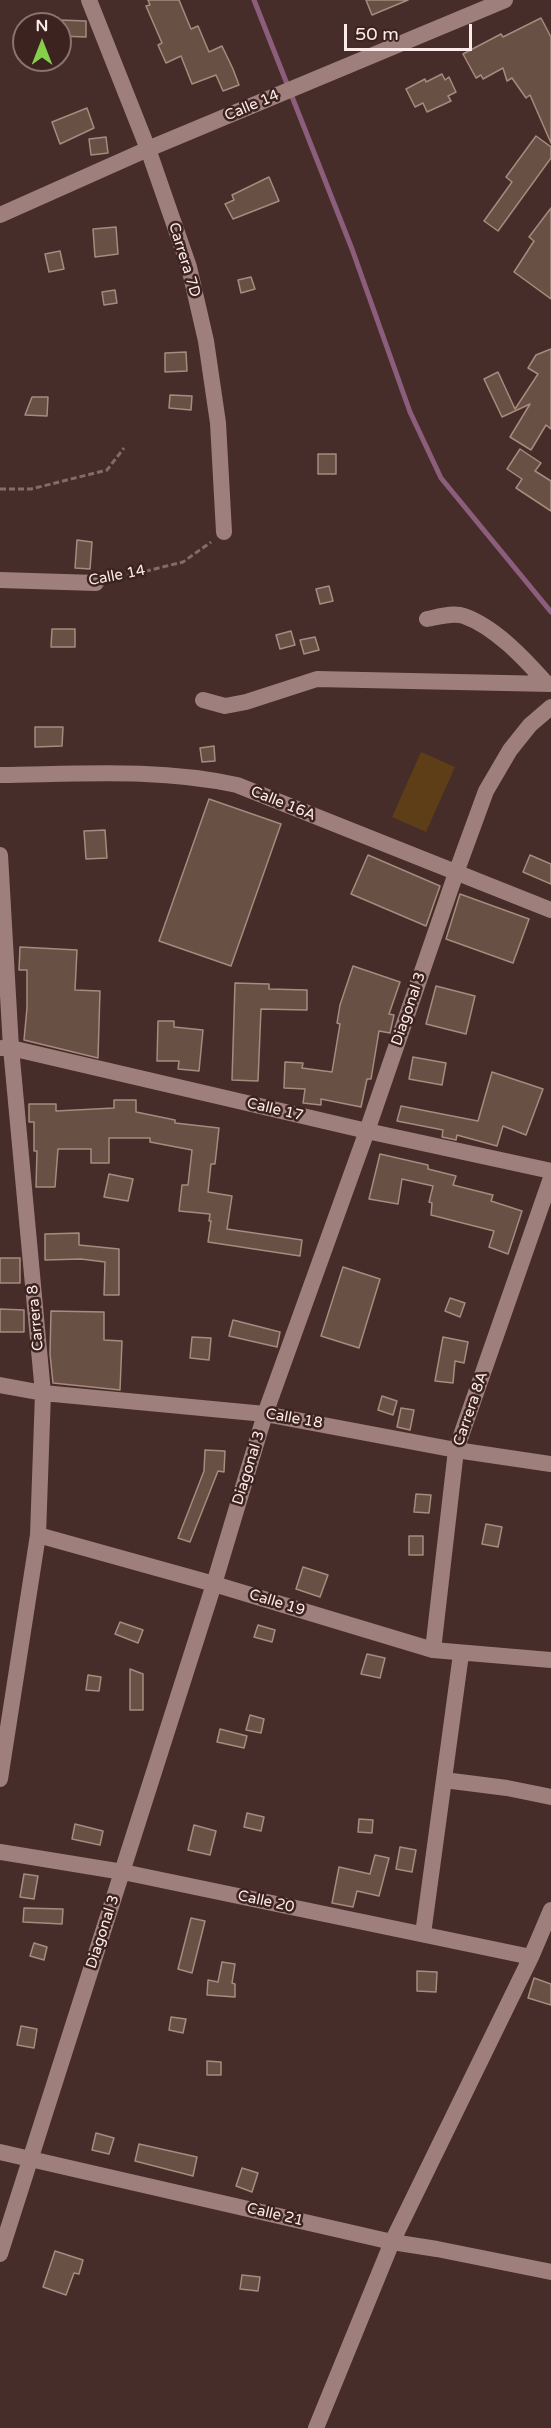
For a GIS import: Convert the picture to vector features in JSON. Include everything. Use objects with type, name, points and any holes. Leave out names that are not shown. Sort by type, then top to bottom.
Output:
[{"type":"street","name":"Carrera 7D","points":[[90,0],[148,150],[189,267],[206,341],[218,423],[224,532]]},
{"type":"street","name":"Calle 14","points":[[0,215],[148,150],[505,0]]},
{"type":"street","name":"Calle 14","points":[[0,580],[96,583]]},
{"type":"street","points":[[427,619],[452,614],[463,615],[492,632],[523,656],[549,683]]},
{"type":"street","points":[[203,700],[225,706],[246,702],[317,679],[549,683]]},
{"type":"street","name":"Diagonal 3","points":[[0,2254],[214,1584],[265,1414],[367,1131],[456,873],[486,791],[510,750],[530,725],[551,707]]},
{"type":"street","name":"Calle 16A","points":[[0,775],[144,773],[198,777],[237,785],[551,910]]},
{"type":"street","name":"Carrera 8","points":[[0,855],[6,1048],[43,1393],[38,1535],[0,1779]]},
{"type":"street","name":"Calle 17","points":[[6,1048],[551,1171]]},
{"type":"street","name":"Carrera 8A","points":[[433,1650],[456,1450],[551,1178]]},
{"type":"street","name":"Calle 18","points":[[0,1385],[43,1393],[265,1414],[456,1450],[551,1464]]},
{"type":"street","name":"Calle 19","points":[[38,1535],[214,1584],[433,1650],[551,1660]]},
{"type":"street","points":[[423,1934],[461,1654]]},
{"type":"street","points":[[444,1780],[507,1788],[551,1797]]},
{"type":"street","name":"Calle 20","points":[[0,1852],[123,1872],[531,1957]]},
{"type":"street","points":[[316,2428],[392,2242],[531,1957],[551,1910]]},
{"type":"street","name":"Calle 21","points":[[0,2152],[392,2242],[551,2272]]},
{"type":"path","points":[[0,489],[31,489],[107,470],[124,448]]},
{"type":"path","name":"Calle 14","points":[[96,583],[183,562],[224,532]]},
{"type":"shaded area","points":[[421,752],[455,767],[426,832],[392,817]]},
{"type":"building","points":[[148,0],[179,0],[191,29],[198,26],[209,52],[222,46],[239,85],[223,91],[216,75],[192,84],[181,56],[166,63],[158,45],[162,43],[146,6],[150,5]]},
{"type":"building","points":[[366,0],[408,0],[372,15]]},
{"type":"building","points":[[541,18],[551,37],[551,143],[530,95],[526,98],[512,78],[507,81],[503,68],[483,79],[481,75],[476,78],[463,54],[501,34],[503,37]]},
{"type":"building","points":[[72,20],[86,21],[86,37],[72,36]]},
{"type":"building","points":[[442,74],[445,80],[449,77],[456,92],[448,96],[451,101],[427,112],[423,103],[415,107],[406,89],[425,79],[426,82]]},
{"type":"building","points":[[87,108],[94,128],[60,144],[52,122]]},
{"type":"building","points":[[536,136],[551,147],[551,158],[498,231],[484,221],[512,182],[506,177]]},
{"type":"building","points":[[106,137],[108,153],[91,155],[89,139]]},
{"type":"building","points":[[269,177],[279,201],[233,219],[225,204],[234,200],[232,195]]},
{"type":"building","points":[[551,208],[551,299],[514,272],[534,241],[529,237]]},
{"type":"building","points":[[116,227],[118,254],[95,257],[93,229]]},
{"type":"building","points":[[60,251],[64,269],[49,272],[45,254]]},
{"type":"building","points":[[251,277],[255,289],[241,293],[238,280]]},
{"type":"building","points":[[115,290],[117,303],[104,305],[102,292]]},
{"type":"building","points":[[551,349],[551,429],[546,425],[531,450],[510,437],[530,404],[502,417],[484,379],[498,372],[515,409],[538,374],[528,368],[536,355]]},
{"type":"building","points":[[186,352],[187,371],[165,372],[165,353]]},
{"type":"building","points":[[170,395],[192,396],[191,410],[169,408]]},
{"type":"building","points":[[32,397],[48,397],[47,416],[25,415]]},
{"type":"building","points":[[520,449],[541,463],[535,471],[551,481],[551,511],[516,488],[522,479],[507,469]]},
{"type":"building","points":[[318,454],[336,454],[336,474],[318,474]]},
{"type":"building","points":[[77,540],[92,542],[90,569],[75,568]]},
{"type":"building","points":[[329,586],[333,601],[320,604],[316,589]]},
{"type":"building","points":[[52,629],[75,629],[75,647],[51,647]]},
{"type":"building","points":[[291,631],[295,645],[280,649],[276,635]]},
{"type":"building","points":[[315,637],[319,650],[304,654],[300,640]]},
{"type":"building","points":[[35,727],[63,727],[62,746],[35,747]]},
{"type":"building","points":[[214,746],[215,761],[202,762],[200,748]]},
{"type":"building","points":[[209,799],[281,824],[231,966],[159,941]]},
{"type":"building","points":[[105,830],[107,858],[86,859],[84,831]]},
{"type":"building","points":[[368,855],[440,886],[426,926],[351,894]]},
{"type":"building","points":[[530,855],[551,864],[551,884],[523,872]]},
{"type":"building","points":[[460,894],[529,919],[513,963],[446,939]]},
{"type":"building","points":[[20,947],[77,950],[75,990],[100,991],[98,1058],[24,1040],[27,970],[19,970]]},
{"type":"building","points":[[353,966],[400,982],[389,1014],[394,1015],[390,1033],[379,1031],[371,1079],[367,1079],[361,1107],[321,1099],[321,1105],[303,1103],[305,1089],[284,1088],[285,1062],[303,1063],[302,1068],[332,1072],[340,1024],[337,1023],[340,1005]]},
{"type":"building","points":[[235,983],[269,984],[269,989],[307,990],[307,1010],[261,1009],[258,1081],[232,1080]]},
{"type":"building","points":[[436,986],[475,996],[466,1034],[426,1024]]},
{"type":"building","points":[[158,1021],[174,1021],[174,1027],[203,1030],[199,1071],[178,1069],[179,1061],[157,1061]]},
{"type":"building","points":[[413,1057],[446,1063],[442,1085],[409,1079]]},
{"type":"building","points":[[492,1072],[543,1089],[526,1135],[503,1126],[497,1146],[457,1135],[456,1140],[442,1137],[443,1130],[397,1121],[401,1106],[478,1121]]},
{"type":"building","points":[[114,1100],[136,1100],[136,1112],[175,1120],[175,1123],[219,1128],[215,1164],[211,1164],[208,1192],[232,1196],[227,1229],[302,1240],[300,1256],[208,1242],[210,1214],[179,1211],[182,1185],[188,1185],[192,1150],[150,1142],[150,1138],[109,1138],[109,1163],[91,1163],[91,1149],[58,1149],[55,1187],[36,1187],[37,1151],[34,1151],[34,1122],[29,1122],[29,1104],[56,1104],[56,1111],[114,1108]]},
{"type":"building","points":[[380,1154],[428,1165],[428,1169],[456,1176],[453,1185],[493,1195],[491,1201],[522,1211],[508,1254],[489,1247],[494,1231],[431,1215],[432,1203],[429,1202],[433,1186],[402,1179],[398,1204],[369,1199]]},
{"type":"building","points":[[109,1174],[133,1179],[128,1201],[104,1197]]},
{"type":"building","points":[[79,1233],[79,1245],[119,1249],[119,1295],[104,1295],[105,1262],[81,1259],[45,1260],[45,1234]]},
{"type":"building","points":[[0,1258],[20,1258],[20,1283],[0,1283]]},
{"type":"building","points":[[343,1267],[380,1279],[359,1348],[321,1336]]},
{"type":"building","points":[[450,1298],[465,1303],[460,1317],[445,1311]]},
{"type":"building","points":[[0,1309],[24,1310],[24,1332],[0,1332]]},
{"type":"building","points":[[51,1311],[104,1312],[104,1340],[122,1341],[120,1390],[53,1383],[50,1354]]},
{"type":"building","points":[[233,1320],[280,1332],[277,1347],[229,1336]]},
{"type":"building","points":[[192,1337],[211,1338],[209,1360],[190,1358]]},
{"type":"building","points":[[443,1337],[468,1342],[464,1363],[455,1361],[453,1383],[435,1381]]},
{"type":"building","points":[[382,1396],[397,1401],[393,1415],[378,1410]]},
{"type":"building","points":[[401,1408],[414,1410],[410,1430],[397,1427]]},
{"type":"building","points":[[205,1450],[225,1451],[224,1472],[218,1471],[190,1542],[178,1538],[204,1471]]},
{"type":"building","points":[[416,1494],[431,1495],[429,1513],[414,1512]]},
{"type":"building","points":[[486,1524],[502,1527],[498,1547],[482,1544]]},
{"type":"building","points":[[409,1536],[423,1536],[423,1555],[409,1555]]},
{"type":"building","points":[[303,1567],[328,1575],[320,1597],[296,1589]]},
{"type":"building","points":[[120,1622],[143,1630],[138,1643],[115,1634]]},
{"type":"building","points":[[258,1625],[275,1630],[272,1642],[254,1637]]},
{"type":"building","points":[[367,1654],[385,1658],[380,1678],[361,1674]]},
{"type":"building","points":[[130,1669],[143,1674],[143,1710],[130,1710]]},
{"type":"building","points":[[88,1675],[101,1677],[99,1691],[86,1690]]},
{"type":"building","points":[[250,1715],[264,1719],[261,1733],[246,1730]]},
{"type":"building","points":[[220,1729],[247,1736],[244,1748],[217,1742]]},
{"type":"building","points":[[247,1813],[264,1817],[261,1831],[244,1827]]},
{"type":"building","points":[[359,1819],[373,1820],[372,1833],[358,1832]]},
{"type":"building","points":[[75,1824],[103,1831],[100,1845],[72,1839]]},
{"type":"building","points":[[194,1825],[216,1831],[210,1855],[188,1850]]},
{"type":"building","points":[[400,1847],[416,1850],[412,1872],[396,1869]]},
{"type":"building","points":[[375,1855],[389,1858],[379,1896],[357,1891],[353,1907],[332,1903],[339,1867],[370,1874]]},
{"type":"building","points":[[24,1874],[38,1876],[34,1899],[20,1897]]},
{"type":"building","points":[[24,1908],[63,1909],[62,1924],[23,1922]]},
{"type":"building","points":[[191,1918],[205,1921],[192,1973],[178,1969]]},
{"type":"building","points":[[34,1943],[47,1947],[44,1960],[30,1956]]},
{"type":"building","points":[[222,1962],[235,1964],[232,1983],[235,1984],[235,1997],[207,1995],[208,1980],[218,1982]]},
{"type":"building","points":[[417,1971],[437,1972],[436,1992],[417,1991]]},
{"type":"building","points":[[534,1978],[551,1984],[551,2005],[528,1998]]},
{"type":"building","points":[[171,2017],[186,2019],[183,2033],[169,2030]]},
{"type":"building","points":[[21,2026],[37,2029],[34,2048],[17,2045]]},
{"type":"building","points":[[207,2061],[221,2062],[221,2075],[207,2075]]},
{"type":"building","points":[[96,2133],[114,2138],[109,2154],[92,2150]]},
{"type":"building","points":[[139,2144],[197,2157],[193,2176],[135,2161]]},
{"type":"building","points":[[242,2168],[258,2173],[252,2192],[236,2186]]},
{"type":"building","points":[[55,2251],[83,2260],[79,2274],[74,2273],[66,2295],[43,2287]]},
{"type":"building","points":[[242,2275],[260,2277],[258,2291],[240,2289]]},
{"type":"waterway","points":[[254,0],[352,249],[410,412],[441,478],[551,612]]}]
